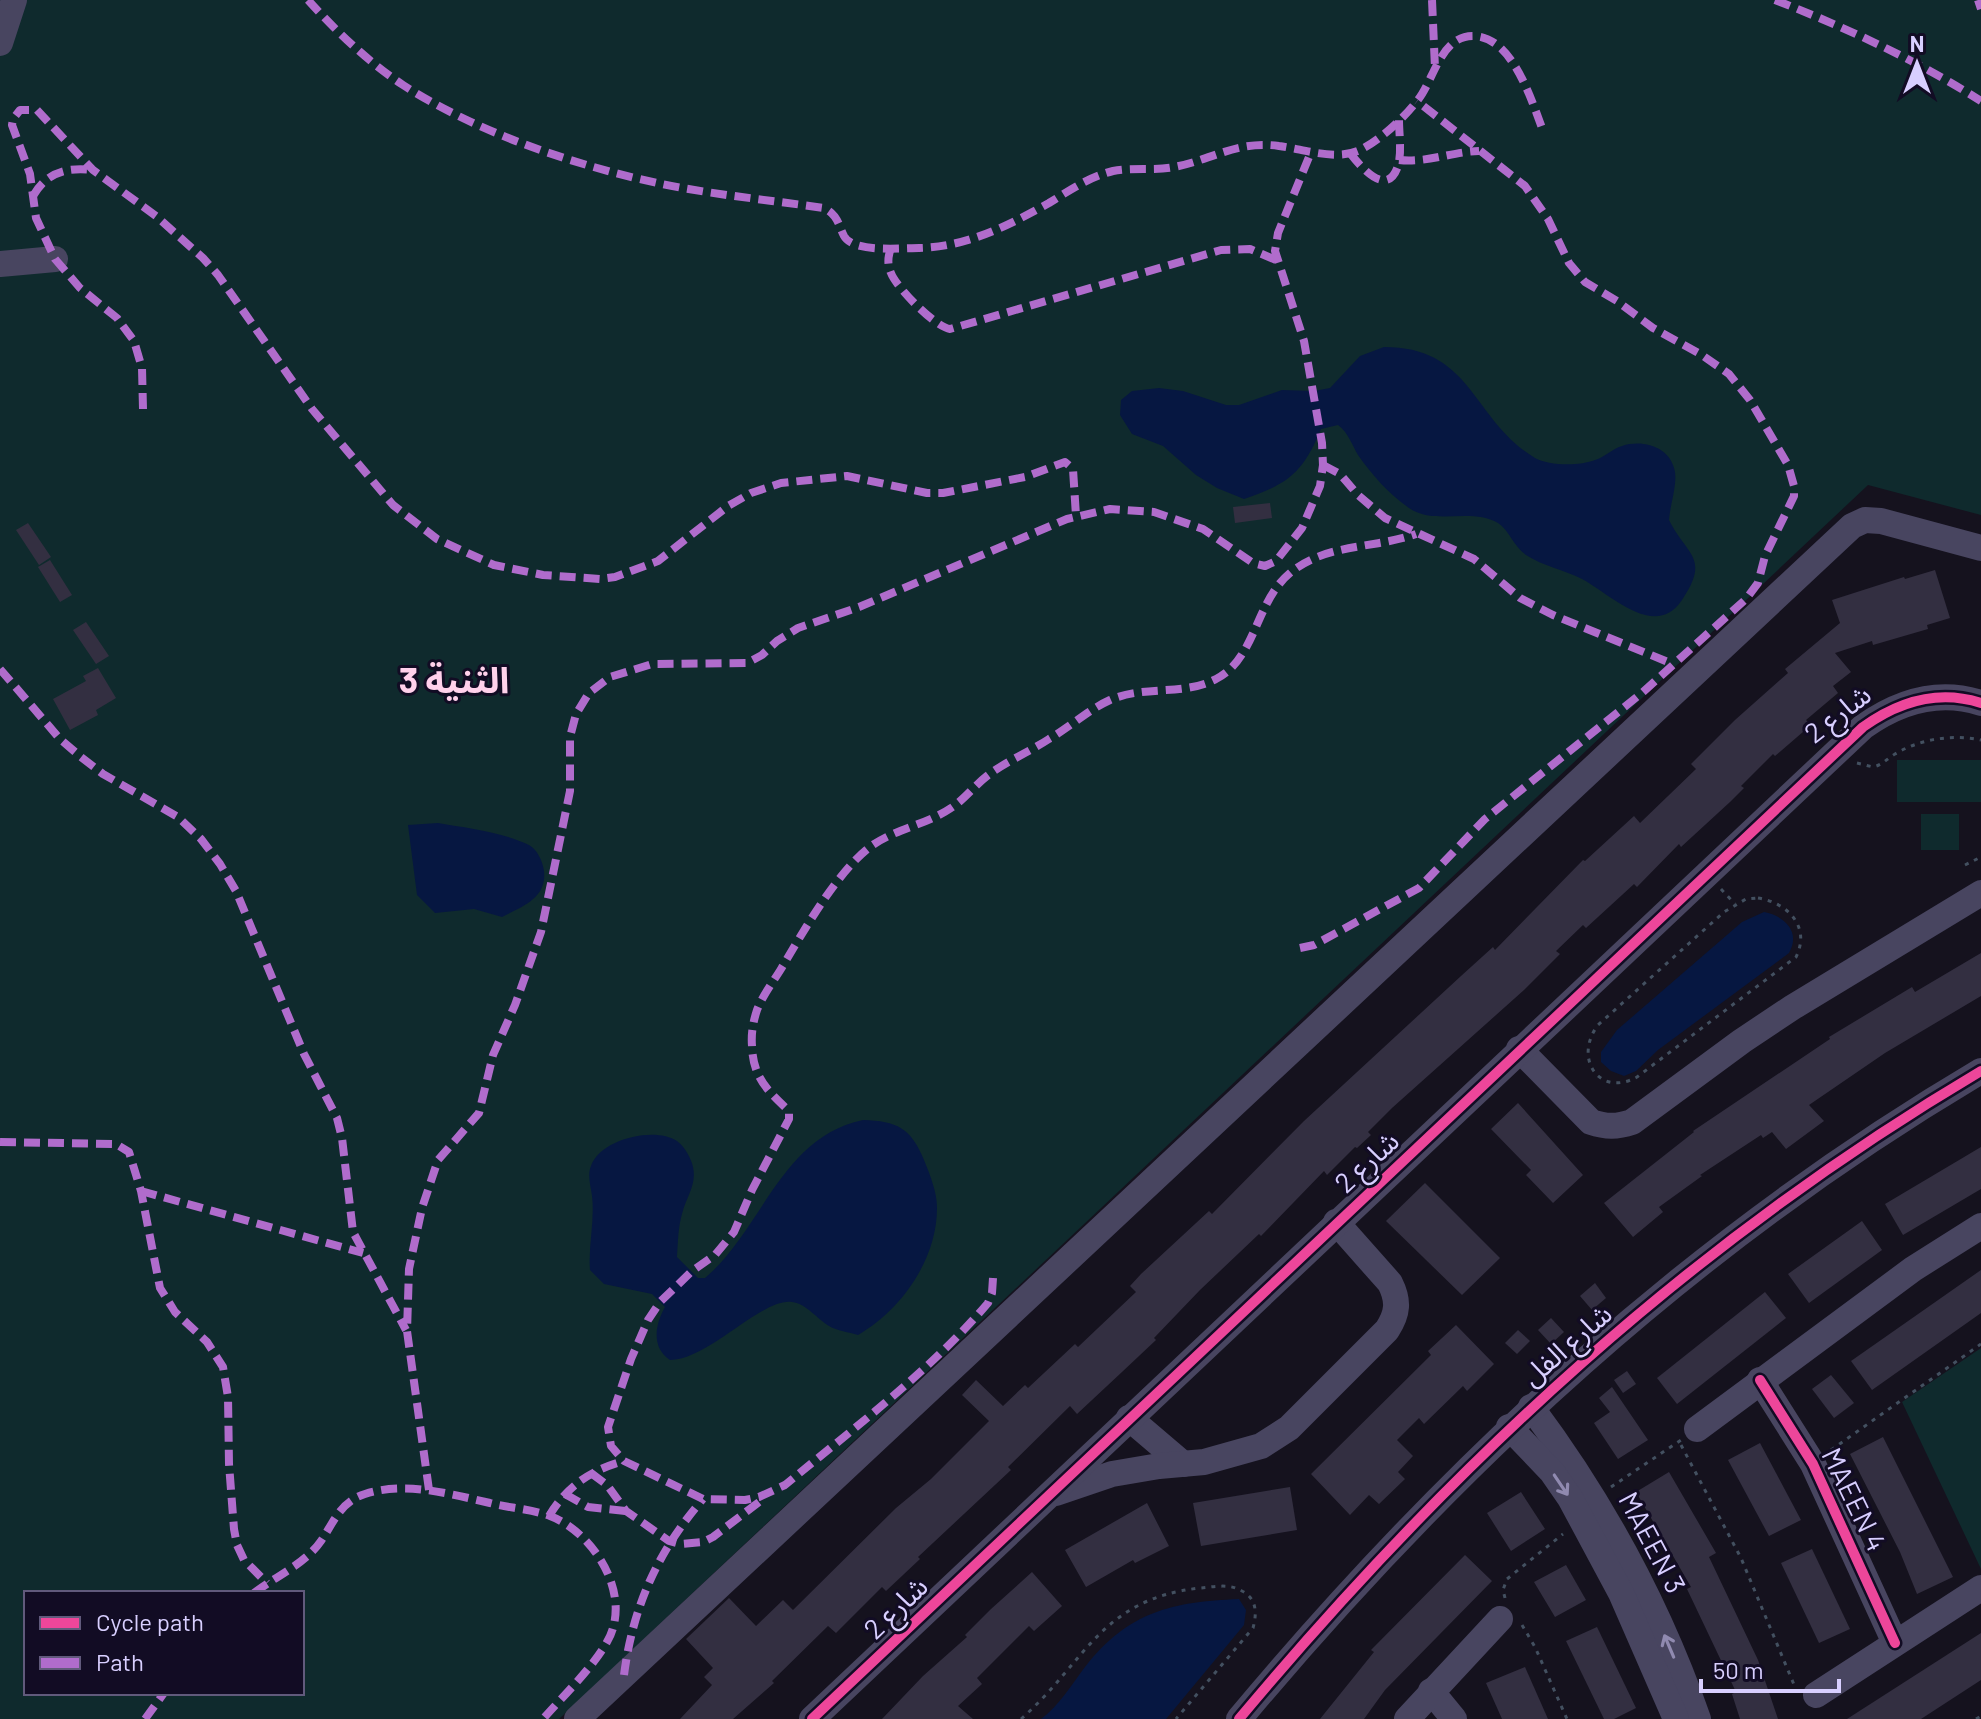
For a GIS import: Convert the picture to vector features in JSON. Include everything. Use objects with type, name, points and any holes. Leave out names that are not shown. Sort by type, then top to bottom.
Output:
[{"type":"street","points":[[0,43],[14,0]]},
{"type":"street","points":[[6,257],[55,259]]},
{"type":"street","points":[[577,1719],[834,1476],[1583,781],[1852,526],[1865,520],[1881,521],[1981,548]]},
{"type":"street","name":"شارع 2","points":[[817,1718],[1129,1418],[1838,749],[1882,713],[1904,703],[1951,697],[1981,703]]},
{"type":"street","points":[[1519,1049],[1591,1122],[1604,1126],[1632,1122],[1692,1076],[1793,1007],[1981,893]]},
{"type":"street","name":"شارع الفل","points":[[1239,1719],[1399,1537],[1509,1427],[1585,1358],[1738,1233],[1868,1142],[1981,1071]]},
{"type":"street","points":[[1045,1498],[1112,1474],[1246,1452],[1276,1438],[1344,1373],[1394,1319],[1396,1294],[1390,1283],[1336,1222]]},
{"type":"street","points":[[1688,1435],[1913,1269],[1981,1226]]},
{"type":"street","name":"MAEEN 4","points":[[1760,1380],[1813,1464],[1895,1643]]},
{"type":"street","name":"MAEEN 3","points":[[1531,1407],[1588,1509],[1659,1624],[1698,1719]]},
{"type":"street","points":[[1129,1418],[1183,1464]]},
{"type":"street","name":"MAEEN 3","points":[[1509,1427],[1588,1509],[1676,1719]]},
{"type":"street","points":[[1806,1691],[1895,1643],[1981,1588]]},
{"type":"street","points":[[1407,1719],[1431,1691],[1510,1615]]},
{"type":"street","points":[[1431,1691],[1454,1719]]},
{"type":"path","points":[[1838,749],[1861,766],[1873,767],[1913,745],[1932,740],[1952,737],[1981,740]]},
{"type":"path","points":[[1965,865],[1981,857]]},
{"type":"path","points":[[1746,899],[1771,900],[1782,905],[1801,930],[1800,949],[1789,964],[1724,1012],[1629,1081],[1612,1083],[1603,1080],[1587,1059],[1592,1034],[1649,978],[1735,904],[1746,899]]},
{"type":"path","points":[[1813,1464],[1981,1344]]},
{"type":"path","points":[[1567,1719],[1535,1647],[1510,1615],[1503,1590],[1507,1579],[1588,1509],[1688,1435],[1741,1558],[1806,1691]]},
{"type":"path","points":[[1021,1719],[1060,1680],[1092,1639],[1136,1606],[1164,1595],[1194,1589],[1236,1587],[1247,1593],[1254,1603],[1256,1616],[1253,1628],[1176,1719]]},
{"type":"green space","points":[[0,0],[1981,0],[1981,515],[1868,485],[559,1719],[0,1719]]},
{"type":"green space","points":[[1897,760],[1981,760],[1981,802],[1897,802]]},
{"type":"green space","points":[[1921,814],[1959,814],[1959,850],[1921,850]]},
{"type":"green space","points":[[1981,1348],[1981,1569],[1902,1402]]},
{"type":"water","points":[[1384,347],[1413,350],[1436,359],[1454,372],[1514,442],[1541,461],[1556,464],[1589,462],[1630,444],[1655,447],[1668,456],[1675,472],[1669,520],[1695,565],[1695,574],[1682,600],[1671,611],[1659,616],[1646,615],[1618,603],[1582,579],[1526,555],[1498,523],[1487,518],[1430,516],[1409,508],[1375,477],[1338,425],[1321,429],[1308,456],[1292,475],[1272,488],[1244,499],[1196,475],[1163,446],[1132,434],[1120,415],[1121,400],[1132,391],[1159,388],[1183,391],[1226,405],[1239,405],[1282,390],[1330,388],[1360,356]]},
{"type":"water","points":[[438,823],[496,834],[532,847],[544,871],[538,895],[502,917],[474,909],[435,913],[417,895],[408,825]]},
{"type":"water","points":[[1764,912],[1778,917],[1789,926],[1793,938],[1789,953],[1658,1050],[1636,1071],[1624,1076],[1611,1071],[1601,1062],[1601,1052],[1617,1030],[1742,922]]},
{"type":"water","points":[[863,1120],[894,1125],[914,1140],[931,1178],[937,1208],[931,1246],[914,1282],[888,1312],[858,1335],[832,1328],[797,1303],[779,1303],[701,1350],[670,1360],[657,1342],[659,1321],[665,1307],[652,1294],[604,1284],[590,1270],[593,1205],[590,1170],[596,1157],[616,1142],[642,1135],[656,1135],[677,1141],[685,1149],[692,1164],[694,1180],[681,1219],[677,1257],[698,1278],[705,1278],[725,1258],[792,1165],[812,1145],[835,1130]]},
{"type":"water","points":[[1239,1599],[1246,1610],[1244,1625],[1166,1719],[1041,1719],[1102,1648],[1135,1622],[1172,1607]]},
{"type":"building","points":[[1270,503],[1272,518],[1235,523],[1233,507]]},
{"type":"building","points":[[28,523],[51,557],[39,565],[16,530]]},
{"type":"building","points":[[50,560],[72,595],[60,602],[38,567]]},
{"type":"building","points":[[1935,570],[1950,618],[1927,625],[1928,629],[1835,653],[1851,672],[1833,686],[1838,693],[1806,720],[1811,725],[1775,756],[1773,754],[1741,786],[1744,788],[1730,802],[1681,847],[1679,844],[1637,887],[1634,884],[1586,928],[1583,925],[1556,951],[1560,954],[1524,990],[1392,1108],[1357,1148],[1327,1175],[1324,1171],[1261,1236],[1259,1234],[1200,1290],[1154,1338],[1156,1340],[1122,1372],[1077,1414],[1070,1406],[1008,1467],[1011,1470],[886,1591],[882,1587],[836,1633],[828,1626],[772,1681],[774,1683],[733,1719],[680,1719],[712,1685],[704,1677],[713,1668],[686,1639],[729,1598],[756,1626],[783,1600],[793,1610],[989,1421],[962,1395],[976,1380],[1003,1406],[1025,1385],[1028,1388],[1075,1344],[1078,1347],[1136,1292],[1130,1286],[1141,1274],[1209,1211],[1212,1214],[1304,1121],[1461,976],[1493,947],[1495,950],[1583,860],[1634,816],[1640,823],[1696,769],[1691,764],[1788,673],[1785,669],[1840,623],[1832,600]]},
{"type":"building","points":[[86,622],[109,656],[96,664],[73,630]]},
{"type":"building","points":[[98,668],[116,698],[96,710],[98,715],[70,730],[53,699],[86,681],[83,676]]},
{"type":"building","points":[[1981,953],[1981,996],[1885,1053],[1809,1105],[1824,1121],[1786,1149],[1772,1132],[1763,1138],[1761,1135],[1700,1175],[1659,1207],[1663,1212],[1633,1237],[1604,1203],[1693,1131],[1829,1037],[1912,987],[1915,992]]},
{"type":"building","points":[[1518,1103],[1583,1175],[1553,1203],[1526,1175],[1531,1170],[1491,1129]]},
{"type":"building","points":[[1981,1147],[1981,1189],[1903,1235],[1885,1204]]},
{"type":"building","points":[[1425,1183],[1500,1258],[1462,1295],[1386,1221]]},
{"type":"building","points":[[1862,1221],[1882,1250],[1809,1303],[1788,1274]]},
{"type":"building","points":[[1981,1270],[1981,1313],[1872,1390],[1851,1361]]},
{"type":"building","points":[[1595,1283],[1606,1298],[1592,1310],[1580,1296]]},
{"type":"building","points":[[1765,1292],[1786,1318],[1677,1404],[1657,1378]]},
{"type":"building","points":[[1551,1318],[1564,1332],[1551,1344],[1538,1330]]},
{"type":"building","points":[[1456,1325],[1494,1364],[1467,1391],[1463,1386],[1424,1424],[1419,1418],[1397,1440],[1413,1456],[1398,1472],[1405,1479],[1379,1504],[1369,1495],[1350,1515],[1311,1474],[1431,1355],[1428,1351]]},
{"type":"building","points":[[1518,1330],[1530,1341],[1517,1354],[1505,1343]]},
{"type":"building","points":[[1627,1371],[1636,1384],[1623,1393],[1614,1380]]},
{"type":"building","points":[[1831,1375],[1854,1403],[1834,1418],[1812,1389]]},
{"type":"building","points":[[1612,1387],[1648,1440],[1618,1459],[1594,1423],[1610,1412],[1599,1398]]},
{"type":"building","points":[[1883,1437],[1953,1577],[1917,1594],[1900,1552],[1850,1454]]},
{"type":"building","points":[[1760,1443],[1801,1520],[1769,1536],[1728,1460]]},
{"type":"building","points":[[1669,1472],[1716,1553],[1709,1557],[1758,1660],[1778,1719],[1740,1719],[1732,1694],[1736,1692],[1687,1589],[1691,1587],[1636,1492]]},
{"type":"building","points":[[1290,1487],[1297,1530],[1201,1546],[1193,1503]]},
{"type":"building","points":[[1521,1492],[1545,1529],[1511,1551],[1487,1513]]},
{"type":"building","points":[[1147,1503],[1169,1546],[1135,1563],[1133,1560],[1086,1587],[1065,1550]]},
{"type":"building","points":[[1812,1549],[1850,1629],[1819,1643],[1781,1563]]},
{"type":"building","points":[[1465,1555],[1492,1581],[1385,1690],[1364,1719],[1320,1719],[1374,1652],[1371,1650]]},
{"type":"building","points":[[1566,1565],[1586,1600],[1555,1617],[1534,1582]]},
{"type":"building","points":[[1032,1572],[1062,1606],[1034,1631],[1029,1626],[977,1678],[982,1684],[958,1706],[973,1719],[882,1719],[923,1676],[967,1637],[965,1635],[991,1609]]},
{"type":"building","points":[[1597,1627],[1636,1708],[1614,1719],[1604,1719],[1566,1641]]},
{"type":"building","points":[[1981,1633],[1981,1680],[1921,1719],[1847,1719]]},
{"type":"building","points":[[1525,1667],[1548,1719],[1502,1719],[1486,1683]]},
{"type":"marked path","points":[[308,0],[352,45],[390,76],[462,118],[528,145],[629,177],[824,208],[835,217],[849,241],[867,247],[936,247],[970,239],[1018,220],[1088,180],[1113,171],[1174,167],[1250,146],[1279,146],[1332,155],[1353,153],[1392,128],[1417,101],[1445,51],[1462,38],[1473,36],[1487,39],[1509,57],[1526,86],[1542,128]]},
{"type":"marked path","points":[[1432,0],[1435,68]]},
{"type":"marked path","points":[[1775,0],[1881,46],[1981,101]]},
{"type":"marked path","points":[[1978,0],[1981,9]]},
{"type":"marked path","points":[[1300,948],[1314,945],[1419,888],[1485,819],[1643,692],[1746,599],[1758,583],[1765,556],[1794,496],[1788,465],[1750,400],[1729,374],[1585,282],[1569,263],[1548,219],[1525,186],[1417,101]]},
{"type":"marked path","points":[[143,409],[142,368],[134,341],[117,318],[80,288],[55,259],[36,218],[30,174],[12,125],[20,110],[37,110],[93,170],[156,216],[203,258],[312,409],[393,505],[437,539],[494,565],[543,575],[600,579],[615,577],[658,561],[728,506],[751,493],[781,483],[847,476],[927,493],[943,493],[1025,477],[1065,462],[1073,469],[1076,516]]},
{"type":"marked path","points":[[1350,153],[1374,177],[1387,180],[1398,166],[1399,120]]},
{"type":"marked path","points":[[1399,160],[1479,151]]},
{"type":"marked path","points":[[429,1490],[407,1331],[409,1269],[422,1208],[438,1160],[479,1113],[493,1055],[541,932],[570,791],[570,737],[576,714],[589,693],[610,677],[652,664],[747,663],[798,628],[859,607],[1067,519],[1110,509],[1154,512],[1203,529],[1253,563],[1265,566],[1276,561],[1302,528],[1320,486],[1323,465],[1304,341],[1275,251],[1278,233],[1311,152]]},
{"type":"marked path","points":[[33,196],[51,176],[75,169],[93,170]]},
{"type":"marked path","points":[[891,248],[888,263],[894,279],[926,314],[950,329],[1221,250],[1250,249],[1276,260]]},
{"type":"marked path","points":[[1323,465],[1340,474],[1358,495],[1385,518],[1474,559],[1520,598],[1553,615],[1673,664]]},
{"type":"marked path","points":[[993,1278],[988,1303],[942,1352],[785,1485],[759,1497],[745,1500],[703,1499],[624,1461],[611,1446],[608,1427],[648,1320],[660,1302],[692,1271],[715,1255],[734,1232],[789,1119],[789,1111],[768,1090],[755,1067],[752,1042],[754,1019],[762,999],[799,938],[857,858],[879,841],[951,808],[994,771],[1110,700],[1123,695],[1191,687],[1216,679],[1240,658],[1278,585],[1304,563],[1335,551],[1416,534]]},
{"type":"marked path","points":[[0,669],[60,739],[103,774],[178,817],[201,839],[220,864],[236,891],[304,1054],[337,1118],[353,1232],[406,1330]]},
{"type":"marked path","points":[[0,1142],[116,1144],[129,1152],[141,1191],[160,1288],[175,1312],[207,1342],[223,1367],[228,1397],[229,1464],[237,1545],[244,1560],[267,1583]]},
{"type":"marked path","points":[[141,1191],[363,1253]]},
{"type":"marked path","points":[[549,1516],[564,1496],[581,1481],[601,1469],[624,1461]]},
{"type":"marked path","points":[[591,1473],[607,1485],[626,1511],[669,1541],[680,1544],[703,1542],[713,1537],[763,1499]]},
{"type":"marked path","points":[[257,1591],[307,1556],[344,1507],[365,1494],[396,1489],[428,1490],[550,1516],[565,1523],[591,1546],[609,1577],[616,1611],[613,1628],[602,1651],[543,1719]]},
{"type":"marked path","points":[[565,1494],[588,1507],[626,1511]]},
{"type":"marked path","points":[[624,1675],[634,1626],[650,1581],[673,1539],[703,1499]]},
{"type":"marked path","points":[[145,1719],[163,1695]]},
{"type":"cycle path","points":[[812,1719],[1863,727],[1890,711],[1919,700],[1949,697],[1981,703]]},
{"type":"cycle path","points":[[1239,1719],[1405,1533],[1492,1446],[1582,1363],[1676,1283],[1773,1208],[1875,1137],[1981,1071]]},
{"type":"cycle path","points":[[1760,1380],[1813,1464],[1895,1643]]},
{"type":"district","name":"الثنية 3","points":[[454,678]]}]
